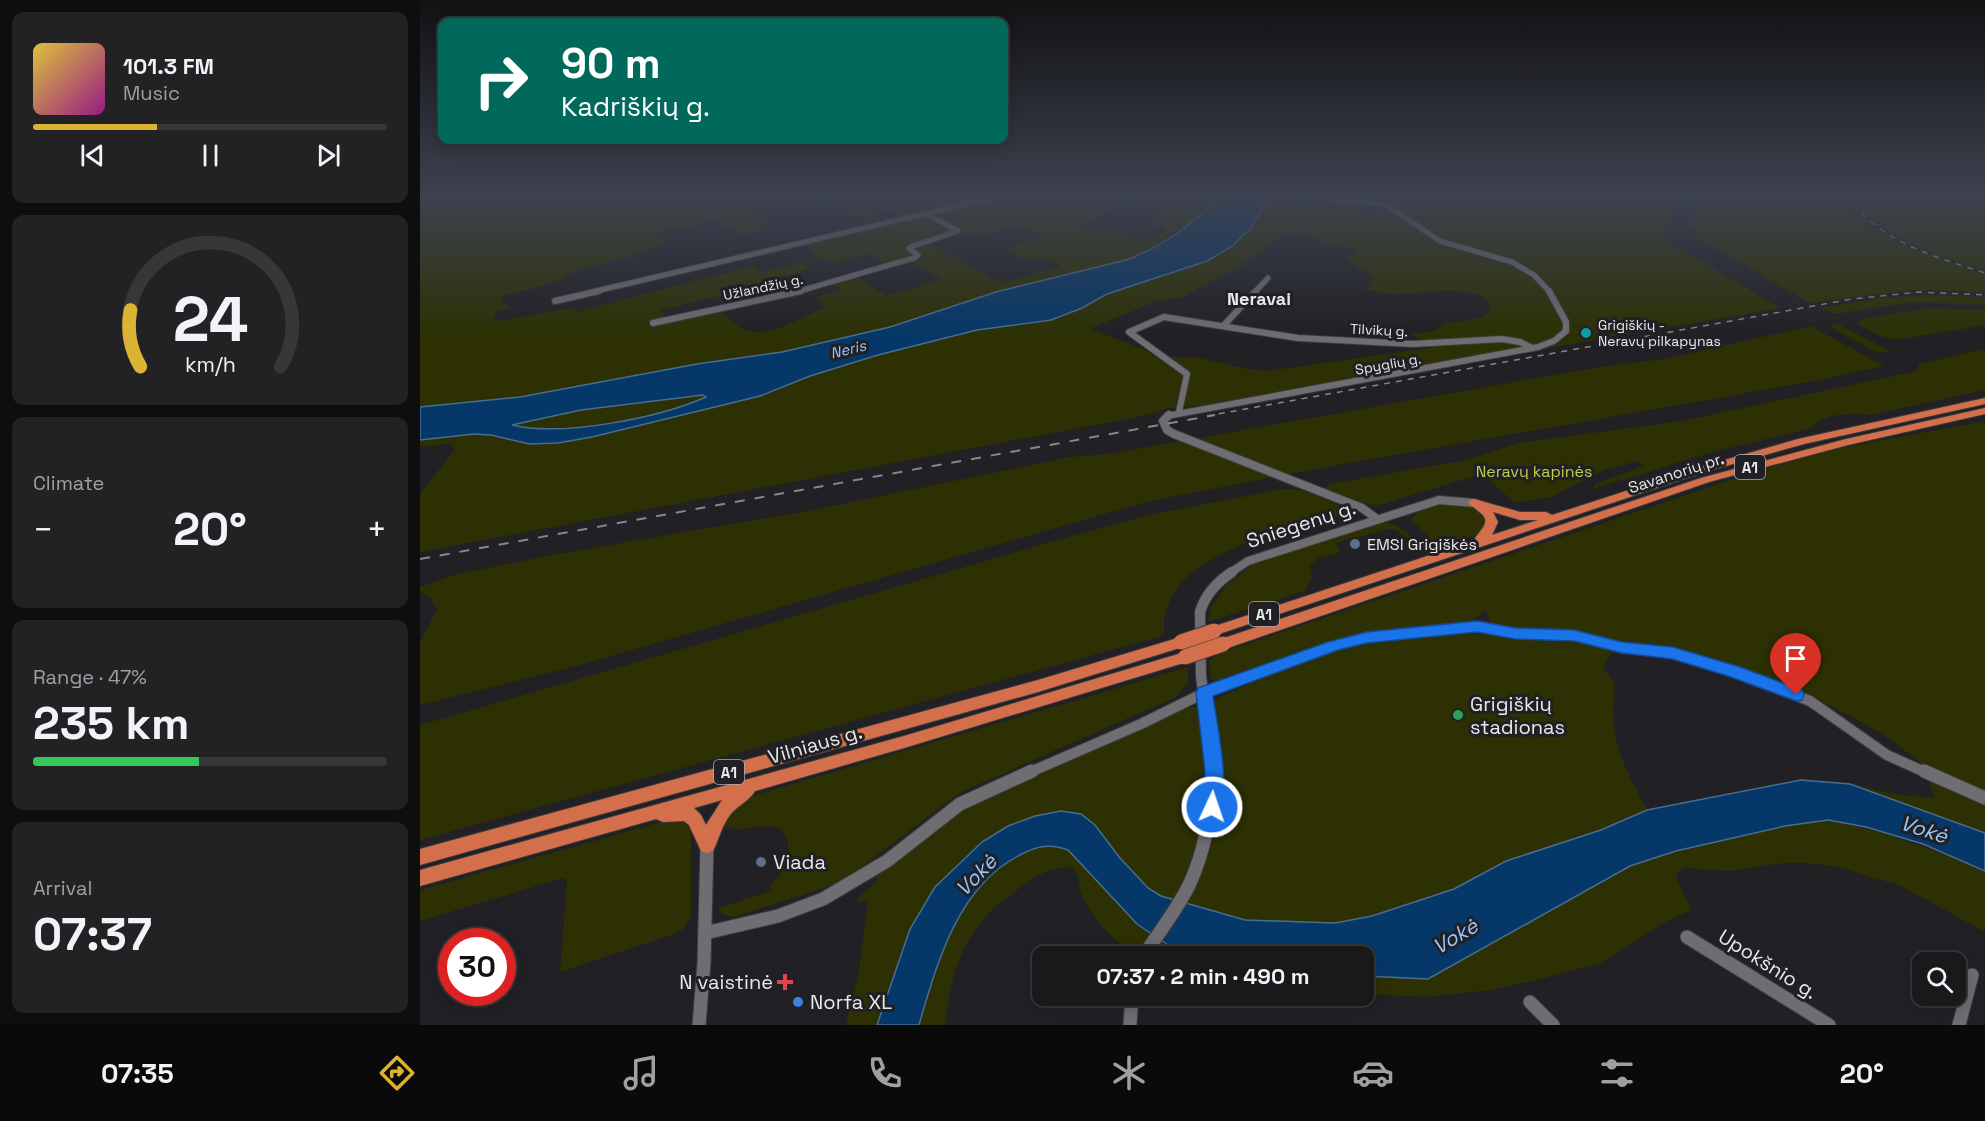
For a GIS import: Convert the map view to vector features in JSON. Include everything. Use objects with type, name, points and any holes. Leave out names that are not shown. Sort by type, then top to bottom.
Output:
[{"type":"highway","name":"A1","points":[[1183,649],[1214,630],[1316,591],[1466,547],[1737,459],[1880,423],[1985,400]]},
{"type":"highway","name":"Savanorių pr.","points":[[1183,649],[1223,644],[1705,480],[1846,442],[1985,411]]},
{"type":"highway","points":[[1846,442],[1985,416]]},
{"type":"highway","points":[[1474,503],[1520,516],[1563,514]]},
{"type":"highway","points":[[1466,547],[1487,534],[1494,525],[1490,515],[1474,503]]},
{"type":"highway","name":"Vilniaus g.","points":[[420,878],[1060,696],[1183,649]]},
{"type":"highway","name":"Vilniaus g.","points":[[420,857],[1183,649]]},
{"type":"highway","points":[[707,845],[720,813],[730,801],[756,784]]},
{"type":"highway","points":[[626,820],[688,813],[695,820],[707,845]]},
{"type":"street","points":[[555,301],[808,242]]},
{"type":"street","name":"Užlandžių g.","points":[[653,323],[790,294],[914,258],[918,255],[909,249],[910,247],[926,242]]},
{"type":"street","name":"Spyglių g.","points":[[1179,412],[1261,400],[1532,348],[1554,340],[1566,331],[1566,322],[1554,296],[1534,275],[1503,258],[1443,242]]},
{"type":"street","points":[[1268,278],[1224,325],[1164,317],[1129,331],[1156,354],[1175,363],[1187,374],[1188,386],[1178,406],[1179,412],[1164,418],[1162,424],[1167,430],[1362,508],[1377,519]]},
{"type":"street","name":"Tilvikų g.","points":[[1224,325],[1308,339],[1412,344],[1503,339],[1520,342],[1532,348]]},
{"type":"street","name":"Sniegenų g.","points":[[1151,946],[1189,885],[1199,860],[1212,807],[1214,771],[1201,676],[1200,612],[1203,602],[1220,580],[1248,561],[1439,500],[1461,500],[1474,503]]},
{"type":"street","points":[[705,933],[746,927],[816,904],[888,860],[946,812],[972,797],[1141,724],[1204,693],[1334,646],[1367,637],[1477,626],[1515,633],[1574,636],[1622,648],[1673,653],[1782,689],[1828,712],[1887,755],[1985,798]]},
{"type":"street","points":[[699,1025],[705,933],[707,845]]},
{"type":"street","name":"Upokšnio g.","points":[[1687,937],[1829,1025]]},
{"type":"street","points":[[1959,1025],[1971,975]]},
{"type":"street","points":[[1530,1002],[1553,1025]]},
{"type":"street","points":[[1130,1025],[1131,1006]]},
{"type":"green space","points":[[420,242],[665,242],[668,244],[631,253],[635,256],[574,271],[561,280],[503,296],[500,301],[512,308],[496,311],[493,322],[572,308],[576,312],[753,266],[762,273],[816,258],[812,254],[816,253],[801,242],[926,242],[1002,283],[1062,266],[1045,258],[1031,262],[1005,250],[1027,242],[1160,242],[1136,257],[1077,274],[996,292],[890,327],[782,352],[697,364],[520,397],[420,407]],"holes":[[[867,254],[890,265],[907,260],[941,279],[887,296],[856,277],[832,284],[841,291],[815,297],[826,307],[791,323],[762,332],[744,329],[718,308],[667,320],[661,310],[757,287],[760,282],[810,269],[804,263],[822,258],[832,264]]]},
{"type":"green space","points":[[1230,242],[1273,242],[1244,264],[1182,297],[1158,300],[1090,329],[1142,348],[1155,357],[1196,357],[1247,369],[1267,371],[1430,348],[1433,345],[1410,334],[1434,331],[1444,324],[1484,317],[1490,310],[1488,301],[1480,296],[1458,291],[1395,294],[1366,289],[1373,276],[1351,263],[1349,257],[1358,250],[1323,244],[1322,242],[1669,242],[1780,308],[1544,349],[1506,352],[1203,406],[1170,408],[1138,417],[420,552],[420,494],[455,449],[450,443],[420,447],[420,440],[474,434],[491,435],[529,444],[558,443],[592,437],[760,396],[810,376],[878,355],[977,330],[1051,320],[1082,308],[1107,294],[1207,261]]},
{"type":"green space","points":[[1703,242],[1898,242],[1985,275],[1985,292],[1913,290],[1810,303]]},
{"type":"green space","points":[[1907,242],[1985,242],[1985,271],[1951,260]]},
{"type":"green space","points":[[1930,295],[1985,297],[1985,305],[1917,302],[1834,314],[1820,308],[1880,298]]},
{"type":"green space","points":[[1929,308],[1985,310],[1985,325],[1896,340],[1880,336],[1857,324],[1862,319]]},
{"type":"green space","points":[[1838,324],[1891,351],[1878,353],[1828,326]]},
{"type":"green space","points":[[1811,326],[1884,366],[1814,381],[1293,473],[1146,502],[573,667],[420,705],[420,643],[437,609],[430,598],[420,591],[420,587],[454,575],[552,555],[808,511],[1070,457],[1108,454],[1600,367],[1664,359]]},
{"type":"green space","name":"Neravų kapinės","points":[[1985,349],[1985,390],[1870,415],[1847,414],[1823,419],[1812,428],[1709,453],[1593,489],[1595,484],[1643,466],[1638,461],[1606,469],[1551,497],[1515,503],[1482,474],[1376,506],[1328,492],[1325,488],[1330,484],[1466,460],[1518,443],[1682,421],[1917,371],[1919,364]]},
{"type":"green space","points":[[703,395],[707,397],[635,419],[585,427],[535,428],[511,425],[581,410]]},
{"type":"green space","points":[[1985,421],[1985,833],[1850,784],[1905,796],[1935,797],[1919,761],[1881,733],[1826,703],[1773,682],[1666,648],[1623,645],[1611,654],[1603,667],[1615,684],[1614,722],[1619,750],[1647,810],[1601,830],[1506,861],[1454,889],[1372,916],[1335,923],[1245,920],[1161,896],[1148,888],[1120,858],[1095,825],[982,842],[935,887],[910,929],[877,1025],[846,1025],[859,970],[868,900],[857,902],[858,898],[878,880],[876,877],[949,816],[976,801],[1188,707],[1197,707],[1202,713],[1206,757],[1205,797],[1199,835],[1184,878],[1195,884],[1209,851],[1217,821],[1220,790],[1213,704],[1220,697],[1284,668],[1362,641],[1491,625],[1486,611],[1473,620],[1353,635],[1217,683],[1211,679],[1209,660],[1226,651],[1754,472],[1841,448]]},
{"type":"green space","points":[[1282,489],[1302,490],[1352,510],[1337,517],[1263,537],[1215,557],[1195,571],[1178,588],[1167,608],[1164,632],[1159,637],[420,840],[420,725],[1075,535],[1154,514]]},
{"type":"green space","points":[[1448,502],[1475,508],[1490,521],[1482,533],[1440,548],[1411,520],[1418,512]]},
{"type":"green space","points":[[1384,522],[1403,530],[1413,538],[1412,541],[1397,531],[1389,529],[1335,543],[1341,552],[1319,558],[1310,565],[1312,577],[1305,591],[1208,622],[1210,609],[1227,584],[1256,562]]},
{"type":"green space","points":[[1188,667],[1188,683],[1176,697],[959,793],[858,870],[827,887],[734,917],[725,915],[718,908],[771,891],[771,884],[781,873],[787,858],[788,843],[781,829],[767,826],[738,829],[725,827],[723,822],[742,799]]},
{"type":"green space","points":[[683,819],[691,827],[691,917],[682,930],[675,934],[560,972],[567,881],[563,878],[420,921],[420,890],[668,820]]},
{"type":"green space","points":[[1828,820],[1908,841],[1985,871],[1985,932],[1901,886],[1835,866],[1791,862],[1730,871],[1684,868],[1676,875],[1691,910],[1667,921],[1601,963],[1490,990],[1428,997],[1374,994],[1374,976],[1428,979],[1630,866],[1676,851],[1785,826]]},
{"type":"green space","points":[[1054,845],[1068,850],[1137,924],[1170,946],[1121,946],[1092,913],[1080,891],[1079,879],[1071,867],[1053,870],[1028,882],[982,921],[963,951],[957,967],[945,1025],[919,1025],[937,968],[962,913],[979,889],[1000,869],[1024,854]]},
{"type":"water","name":"Neris","points":[[1163,242],[1236,242],[1207,261],[1107,294],[1082,308],[1051,320],[977,330],[878,355],[810,376],[760,396],[592,437],[558,443],[529,444],[491,435],[474,434],[420,440],[420,407],[520,397],[697,364],[782,352],[890,327],[996,292],[1126,260]],"holes":[[[703,395],[706,397],[686,405],[637,418],[583,427],[557,429],[512,425],[581,410]]]},
{"type":"water","name":"Vokė","points":[[1801,780],[1850,784],[1985,833],[1985,871],[1923,844],[1866,827],[1828,820],[1785,826],[1676,851],[1630,866],[1428,979],[1374,976],[1374,946],[1170,946],[1137,924],[1068,850],[1044,846],[1020,855],[999,869],[981,886],[966,906],[943,952],[919,1025],[877,1025],[910,929],[935,887],[982,842],[1008,826],[1035,816],[1061,811],[1081,814],[1095,825],[1120,858],[1148,888],[1161,896],[1245,920],[1335,923],[1372,916],[1454,889],[1506,861],[1601,830],[1647,810]]},
{"type":"railway","points":[[1902,242],[1947,261],[1985,273]]},
{"type":"railway","points":[[1207,416],[1852,299],[1919,292],[1985,295]]},
{"type":"railway","points":[[420,559],[1215,415]]},
{"type":"place","name":"Grigiškių - Neravų pilkapynas","points":[[1586,333]]},
{"type":"place","name":"EMSI Grigiškės","points":[[1355,544]]},
{"type":"place","name":"Grigiškių stadionas","points":[[1458,715]]},
{"type":"place","name":"Viada","points":[[761,862]]},
{"type":"place","name":"N vaistinė","points":[[785,982]]},
{"type":"place","name":"Norfa XL","points":[[798,1002]]},
{"type":"district","name":"Neravai","points":[[1259,298]]},
{"type":"route","points":[[1212,807],[1214,771],[1204,693],[1334,646],[1367,637],[1477,626],[1515,633],[1574,636],[1622,648],[1673,653],[1734,671],[1796,695]]}]
